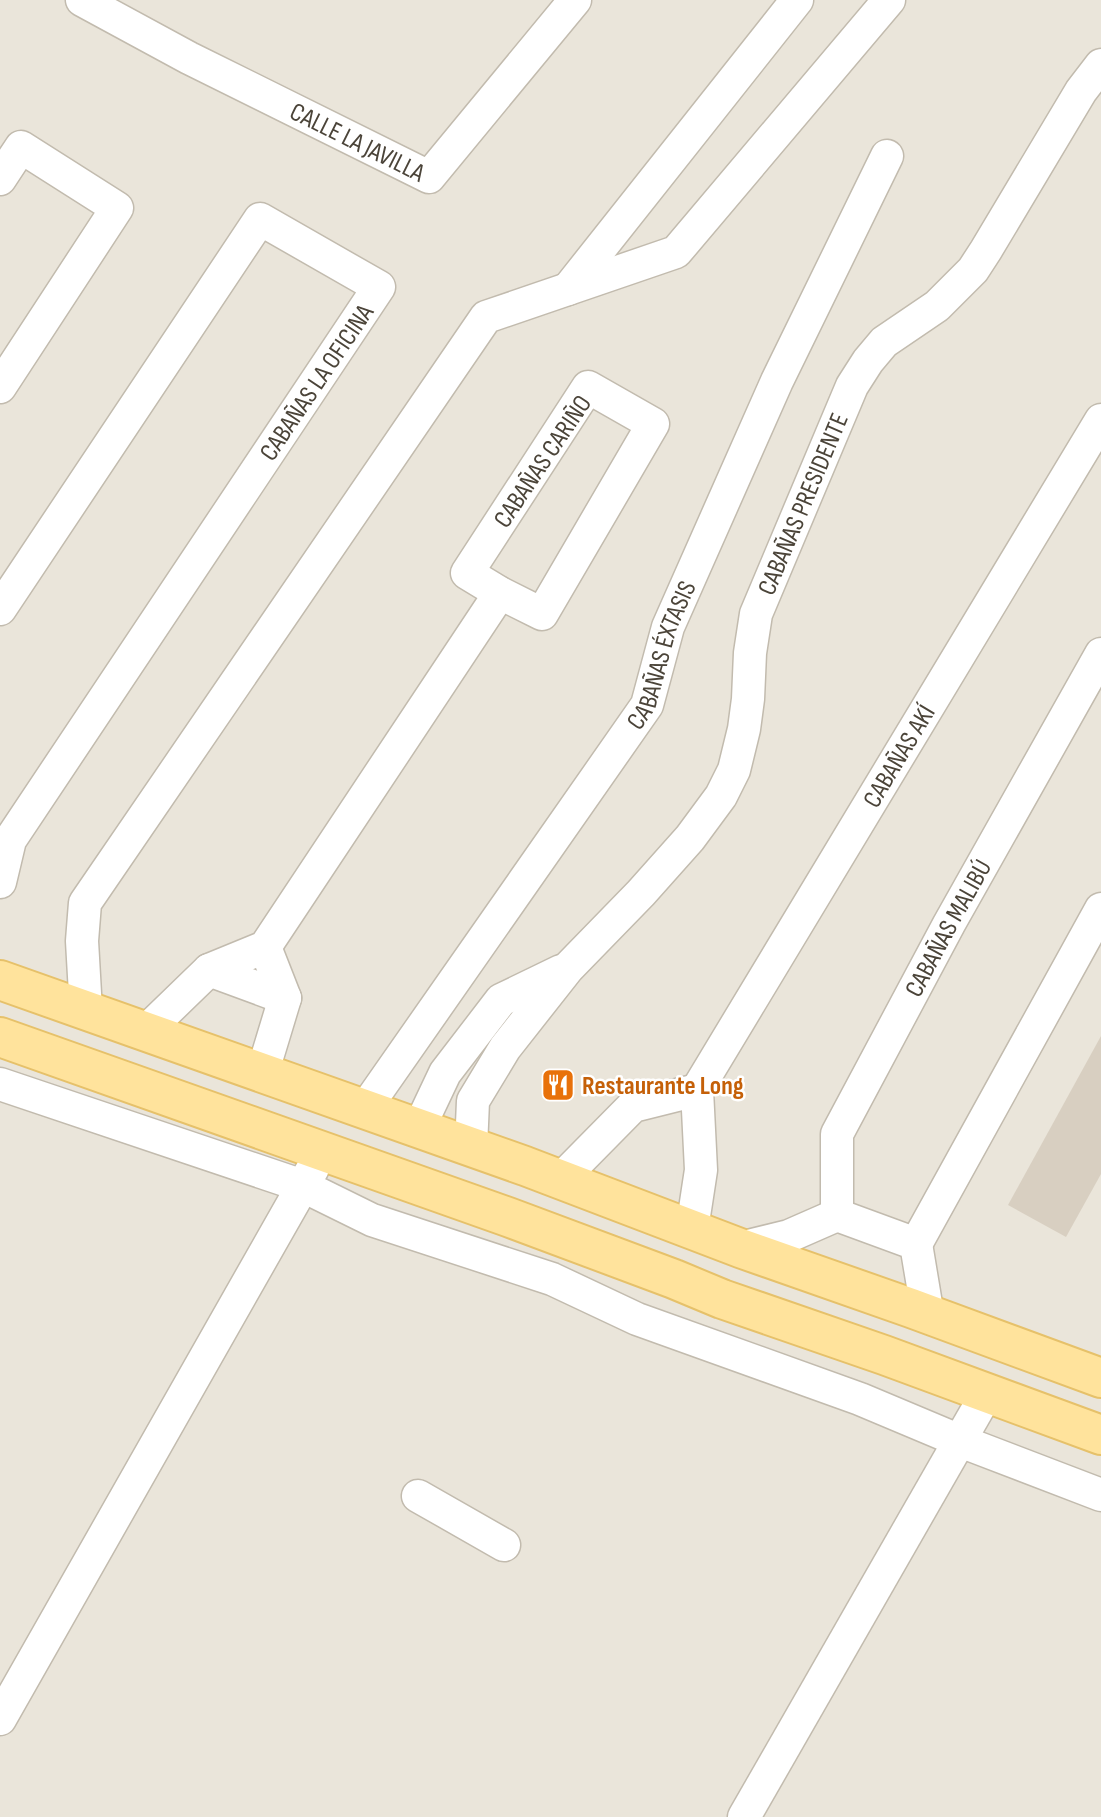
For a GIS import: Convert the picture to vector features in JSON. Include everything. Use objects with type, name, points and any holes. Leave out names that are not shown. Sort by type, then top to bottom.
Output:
[{"type":"main road","points":[[0,980],[471,1147],[740,1248],[1101,1378]]},
{"type":"main road","points":[[0,1037],[509,1217],[722,1299],[1101,1435]]},
{"type":"street","name":"CALLE LA JAVILLA","points":[[82,0],[189,58],[429,177],[575,0]]},
{"type":"street","points":[[568,289],[797,0]]},
{"type":"street","points":[[86,1011],[82,941],[85,903],[486,317],[676,252],[889,0]]},
{"type":"street","name":"CABAÑAS PRESIDENTE","points":[[471,1147],[473,1101],[505,1048],[568,968],[690,838],[720,796],[734,770],[744,729],[755,614],[852,386],[884,342],[937,306],[972,270],[1081,91],[1101,65]]},
{"type":"street","points":[[0,179],[21,147],[117,208],[0,387]]},
{"type":"street","name":"CABAÑAS ÉXTASIS","points":[[363,1110],[647,705],[668,627],[777,381],[887,156]]},
{"type":"street","name":"CABAÑAS LA OFICINA","points":[[0,609],[260,219],[379,287],[10,840],[0,882]]},
{"type":"street","name":"CABAÑAS CARIÑO","points":[[588,387],[653,424],[542,614],[500,593],[467,573],[588,387]]},
{"type":"street","name":"CABAÑAS AKÍ","points":[[697,1090],[1101,420]]},
{"type":"street","points":[[145,1032],[209,970],[265,947],[500,593]]},
{"type":"street","name":"CABAÑAS MALIBÚ","points":[[837,1215],[837,1134],[949,923],[1101,654]]},
{"type":"street","points":[[928,1316],[916,1244],[1101,909]]},
{"type":"street","points":[[262,1074],[285,998],[265,947]]},
{"type":"street","name":"CABAÑAS PRESIDENTE","points":[[418,1130],[445,1073],[501,1000],[568,968]]},
{"type":"street","points":[[209,970],[285,998]]},
{"type":"street","points":[[0,1084],[303,1186],[372,1220],[552,1279],[637,1319],[860,1399],[1101,1495]]},
{"type":"street","points":[[560,1180],[633,1106],[697,1090],[701,1170],[692,1229]]},
{"type":"street","points":[[0,1719],[322,1152]]},
{"type":"street","points":[[740,1248],[789,1236],[837,1215],[916,1244]]},
{"type":"street","points":[[744,1817],[987,1393]]},
{"type":"street","points":[[418,1496],[504,1545]]},
{"type":"shaded area","points":[[0,0],[1101,0],[1101,1817],[0,1817]]},
{"type":"building","points":[[1101,1036],[1101,1174],[1066,1237],[1008,1205]]},
{"type":"place","name":"Restaurante Long","points":[[558,1085]]}]
